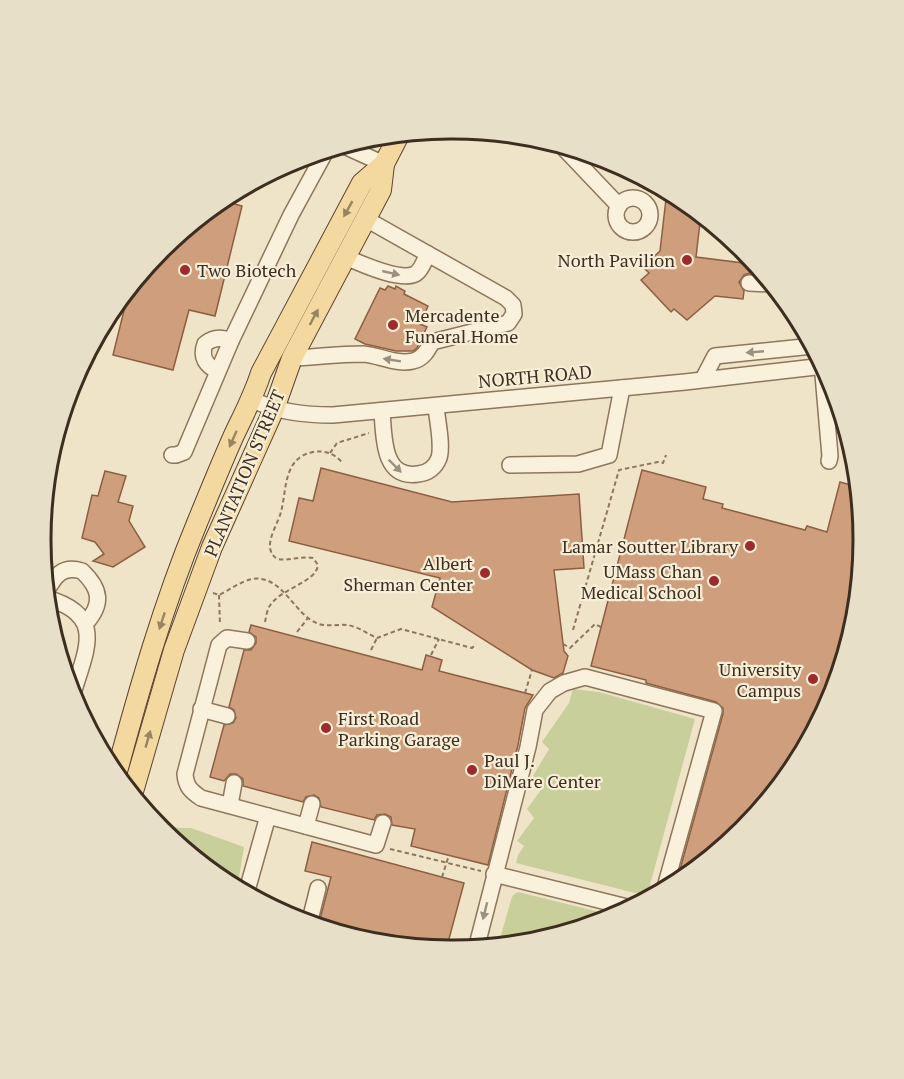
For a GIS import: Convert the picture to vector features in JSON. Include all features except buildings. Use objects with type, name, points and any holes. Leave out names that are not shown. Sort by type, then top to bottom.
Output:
[{"type":"main road","name":"PLANTATION STREET","points":[[119,763],[162,621],[196,525],[252,400],[261,372],[357,193],[363,183],[384,164],[395,143]]},
{"type":"main road","name":"PLANTATION STREET","points":[[135,785],[171,659],[212,547],[274,409],[292,358],[381,190],[384,164]]},
{"type":"street","points":[[354,151],[384,164]]},
{"type":"street","points":[[575,158],[619,206]]},
{"type":"street","points":[[172,455],[184,452],[231,341],[291,215],[320,161]]},
{"type":"street","points":[[292,358],[365,354],[401,362],[412,362],[420,359],[426,353],[432,342],[508,322],[514,310],[511,301],[366,219]]},
{"type":"street","points":[[345,257],[392,274],[414,275],[428,254]]},
{"type":"street","points":[[749,283],[760,284]]},
{"type":"street","points":[[218,371],[207,364],[203,355],[205,344],[216,338],[231,341]]},
{"type":"street","points":[[703,379],[715,356],[804,347]]},
{"type":"street","name":"NORTH ROAD","points":[[252,400],[274,409],[303,415],[333,416],[622,388],[814,366]]},
{"type":"street","points":[[510,465],[578,464],[609,454],[622,388]]},
{"type":"street","points":[[825,394],[829,461]]},
{"type":"street","points":[[382,411],[387,458],[394,468],[403,474],[416,474],[428,472],[436,465],[440,455],[436,406]]},
{"type":"street","points":[[53,582],[61,572],[68,568],[82,572],[98,594],[99,604],[86,622]]},
{"type":"street","points":[[56,601],[72,607],[86,622],[88,629],[87,643],[77,680]]},
{"type":"street","points":[[247,641],[232,638],[225,639],[219,645],[185,774],[187,786],[201,798],[376,845],[383,823]]},
{"type":"street","points":[[478,940],[536,710],[550,691],[564,683],[585,677],[714,711],[668,877]]},
{"type":"street","points":[[201,710],[227,716]]},
{"type":"street","points":[[230,806],[234,783]]},
{"type":"street","points":[[306,826],[312,804]]},
{"type":"street","points":[[248,885],[268,816]]},
{"type":"street","points":[[494,874],[617,905]]},
{"type":"street","points":[[311,915],[318,888]]},
{"type":"path","points":[[330,453],[338,443],[369,433]]},
{"type":"path","points":[[265,621],[268,608],[284,592],[313,577],[318,570],[318,565],[313,558],[296,557],[284,560],[277,559],[272,554],[270,545],[281,512],[291,465],[303,455],[315,452],[330,453],[342,462]]},
{"type":"path","points":[[573,630],[619,470],[663,463],[666,455]]},
{"type":"path","points":[[208,591],[219,595],[252,579],[274,584],[308,618],[326,625],[347,625],[377,638]]},
{"type":"path","points":[[219,595],[220,626],[225,639]]},
{"type":"path","points":[[297,632],[308,618]]},
{"type":"path","points":[[563,644],[570,648],[595,624],[601,627]]},
{"type":"path","points":[[371,650],[377,638],[401,629],[472,648],[476,644]]},
{"type":"path","points":[[431,655],[439,639]]},
{"type":"path","points":[[525,693],[531,670]]},
{"type":"path","points":[[376,845],[494,874]]},
{"type":"path","points":[[442,877],[449,855]]},
{"type":"green space","points":[[573,689],[599,692],[695,719],[649,889],[639,894],[516,863],[524,846],[517,841],[534,818],[527,809],[543,787],[533,776],[549,749],[542,742],[569,703]]},
{"type":"green space","points":[[172,826],[191,828],[244,847],[239,879],[208,858]]},
{"type":"green space","points":[[518,892],[600,912],[556,927],[500,937],[513,895]]},
{"type":"place","name":"North Pavilion","points":[[687,260]]},
{"type":"place","name":"Two Biotech","points":[[185,270]]},
{"type":"place","name":"Mercadente Funeral Home","points":[[393,325]]},
{"type":"place","name":"Lamar Soutter Library","points":[[750,546]]},
{"type":"place","name":"Albert Sherman Center","points":[[485,573]]},
{"type":"place","name":"UMass Chan Medical School","points":[[714,581]]},
{"type":"place","name":"University Campus","points":[[813,679]]},
{"type":"place","name":"First Road Parking Garage","points":[[326,728]]},
{"type":"place","name":"Paul J. DiMare Center","points":[[472,770]]}]
